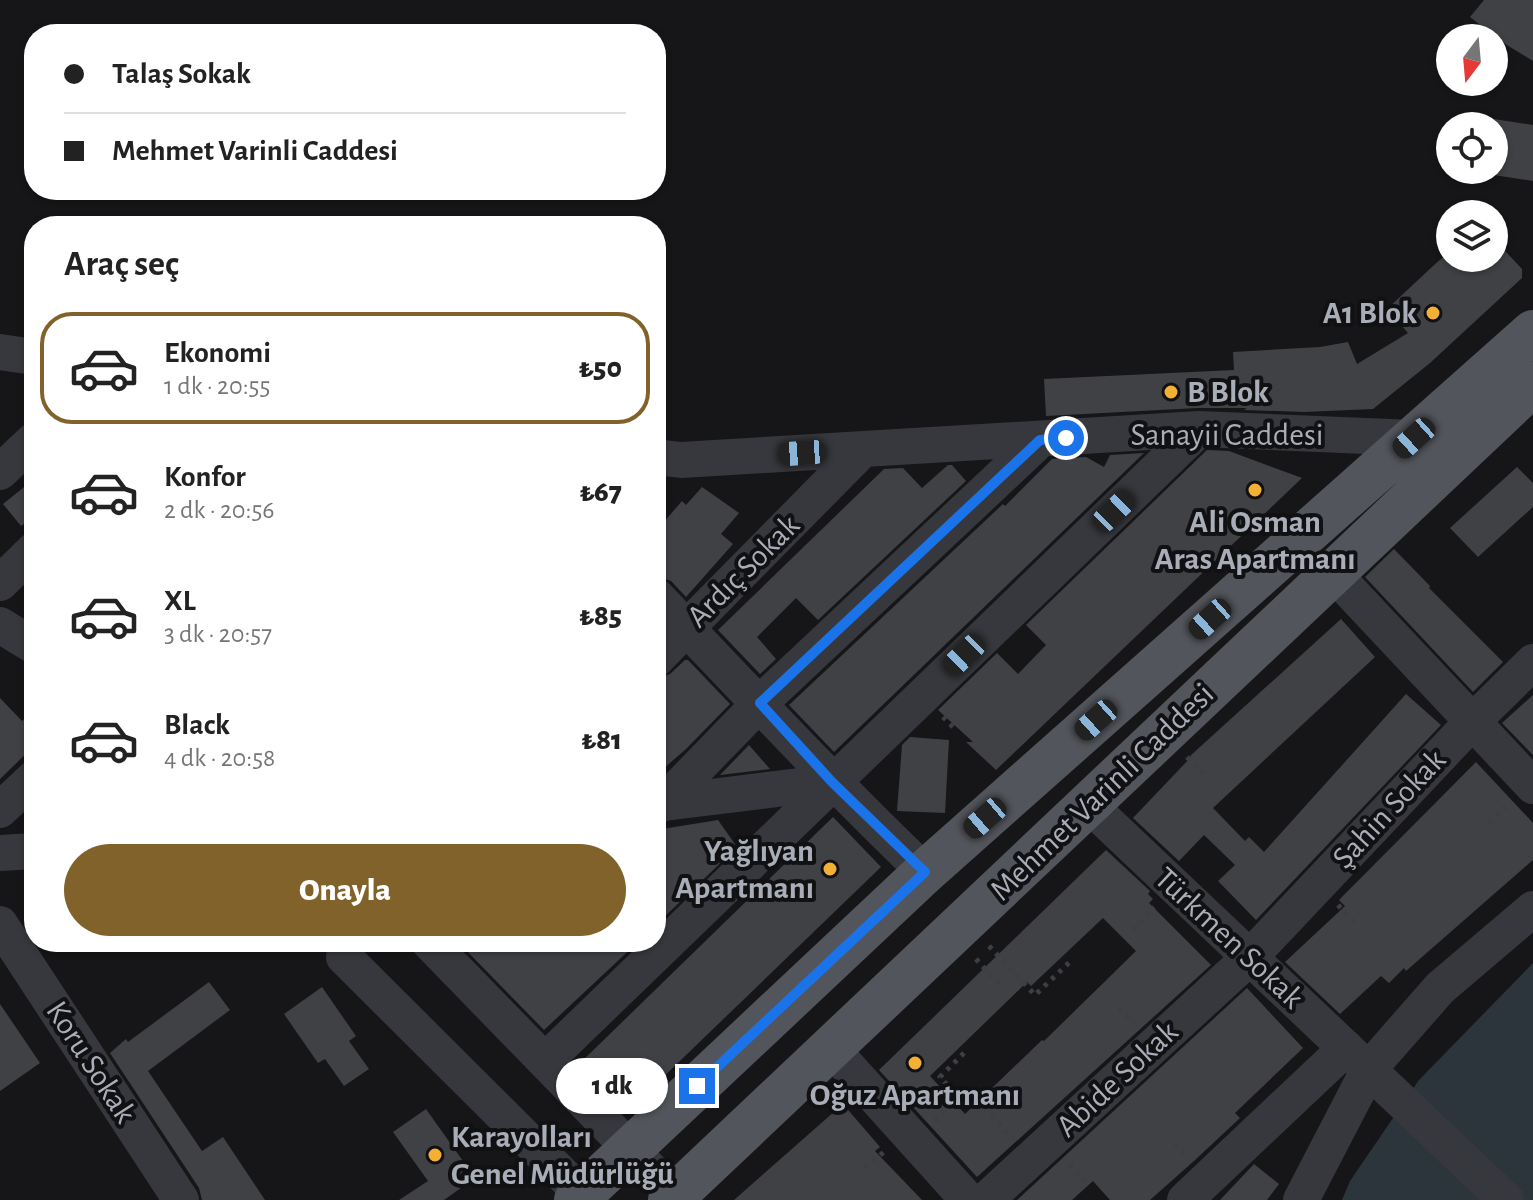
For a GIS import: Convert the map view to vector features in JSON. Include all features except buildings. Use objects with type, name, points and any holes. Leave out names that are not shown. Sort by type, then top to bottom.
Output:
[{"type":"main road","name":"Mehmet Varinli Caddesi","points":[[579,1197],[925,872],[1533,332]]},
{"type":"main road","name":"Mehmet Varinli Caddesi","points":[[673,1198],[1533,384]]},
{"type":"street","points":[[0,352],[24,356]]},
{"type":"street","name":"Sanayii Caddesi","points":[[668,459],[1199,429],[1414,438]]},
{"type":"street","points":[[666,943],[1199,429]]},
{"type":"street","points":[[666,797],[760,703],[1040,440]]},
{"type":"street","points":[[0,472],[24,449]]},
{"type":"street","name":"Ardıç Sokak","points":[[666,649],[863,449]]},
{"type":"street","points":[[0,583],[24,560]]},
{"type":"street","points":[[1332,572],[1533,786]]},
{"type":"street","points":[[666,607],[832,782],[925,872]]},
{"type":"street","points":[[0,625],[24,640]]},
{"type":"street","name":"Şahin Sokak","points":[[1248,959],[1472,722],[1533,662]]},
{"type":"street","points":[[666,803],[832,782]]},
{"type":"street","points":[[0,810],[24,787]]},
{"type":"street","name":"Türkmen Sokak","points":[[1090,806],[1248,959],[1506,1200]]},
{"type":"street","points":[[0,853],[24,852]]},
{"type":"street","points":[[1185,1200],[1369,1069],[1440,988],[1533,909]]},
{"type":"street","name":"Koru Sokak","points":[[0,924],[181,1200]]},
{"type":"street","points":[[439,952],[631,1148],[673,1198]]},
{"type":"street","points":[[545,1061],[657,952]]},
{"type":"street","points":[[344,957],[579,1197]]},
{"type":"street","name":"Abide Sokak","points":[[986,1200],[1248,959]]},
{"type":"street","points":[[831,1048],[968,1200]]},
{"type":"street","points":[[1301,1200],[1369,1069]]},
{"type":"path","points":[[967,921],[1035,995],[1073,959]]},
{"type":"path","points":[[915,1142],[958,1097],[940,1077],[966,1051]]},
{"type":"shaded area","points":[[1533,963],[1533,1200],[1342,1200],[1350,1181],[1419,1080]]},
{"type":"place","name":"A1 Blok","points":[[1433,313]]},
{"type":"place","name":"B Blok","points":[[1171,392]]},
{"type":"place","name":"Ali Osman Aras Apartmanı","points":[[1255,490]]},
{"type":"place","name":"Yağlıyan Apartmanı","points":[[830,869]]},
{"type":"place","name":"Oğuz Apartmanı","points":[[915,1063]]},
{"type":"place","name":"Karayolları Genel Müdürlüğü","points":[[435,1155]]},
{"type":"route","points":[[697,1086],[925,872],[832,782],[760,703],[1040,440],[1066,438]]}]
